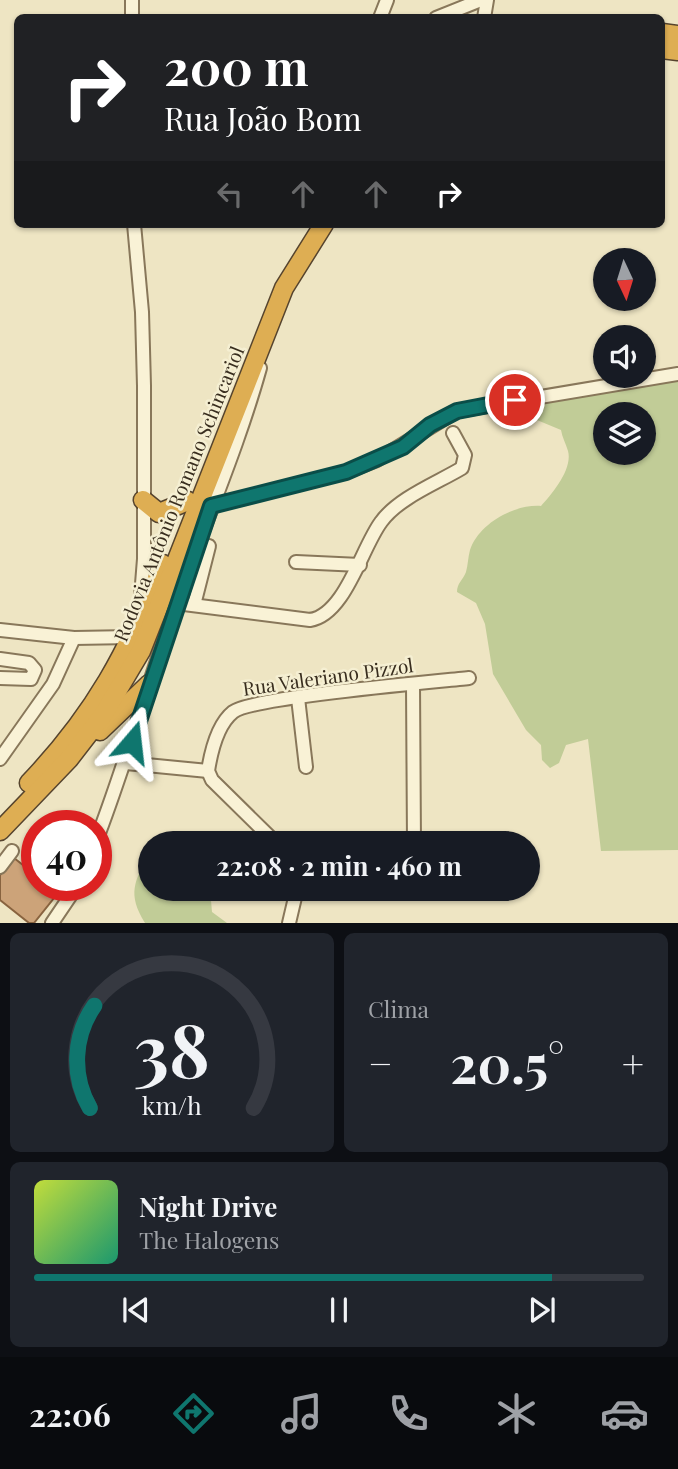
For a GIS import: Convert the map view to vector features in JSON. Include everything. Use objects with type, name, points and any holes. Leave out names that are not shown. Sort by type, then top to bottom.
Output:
[{"type":"highway","name":"Rodovia Antônio Romano Schincariol","points":[[0,814],[93,708],[135,630],[264,305],[307,228]]},
{"type":"highway","name":"Rodovia Antônio Romano Schincariol","points":[[0,831],[69,759],[108,707],[145,643],[275,310],[295,267],[321,228]]},
{"type":"highway","points":[[143,500],[159,513],[188,501]]},
{"type":"highway","points":[[69,759],[149,684]]},
{"type":"street","points":[[446,14],[481,0]]},
{"type":"street","points":[[0,630],[74,638],[135,630],[144,568],[144,340],[134,228]]},
{"type":"street","points":[[108,810],[126,763],[176,603],[245,418],[275,310]]},
{"type":"street","points":[[211,506],[367,464],[403,447],[430,425],[457,411],[678,374]]},
{"type":"street","points":[[176,603],[314,620],[330,609],[360,565],[380,523],[391,512],[462,468],[465,456],[453,433]]},
{"type":"street","points":[[194,605],[209,546]]},
{"type":"street","points":[[296,562],[360,565]]},
{"type":"street","points":[[0,759],[53,684],[74,638]]},
{"type":"street","points":[[0,659],[29,663],[35,670],[31,679],[0,678]]},
{"type":"street","name":"Rua Valeriano Pizzol","points":[[208,771],[221,730],[234,710],[298,698],[469,678]]},
{"type":"street","points":[[413,684],[414,831]]},
{"type":"street","points":[[298,698],[306,767]]},
{"type":"street","points":[[126,763],[208,771],[212,780],[263,831]]},
{"type":"street","points":[[0,867],[12,851]]},
{"type":"street","points":[[52,923],[67,901]]},
{"type":"street","points":[[289,923],[294,901]]},
{"type":"green space","points":[[678,378],[678,850],[601,851],[588,739],[566,745],[559,763],[550,768],[542,760],[541,745],[526,730],[493,674],[485,624],[476,603],[457,592],[466,572],[470,550],[481,531],[509,512],[541,506],[565,473],[569,458],[561,430],[520,413],[518,405],[619,388],[656,388],[656,382]]},
{"type":"green space","points":[[138,877],[138,901],[211,901],[212,912],[227,923],[145,923],[134,895]]},
{"type":"building","points":[[14,858],[21,863],[21,901],[52,901],[34,923],[29,923],[0,900],[0,875]]},
{"type":"route","points":[[132,742],[176,603],[211,506],[346,472],[403,447],[430,425],[457,411],[515,400]]}]
